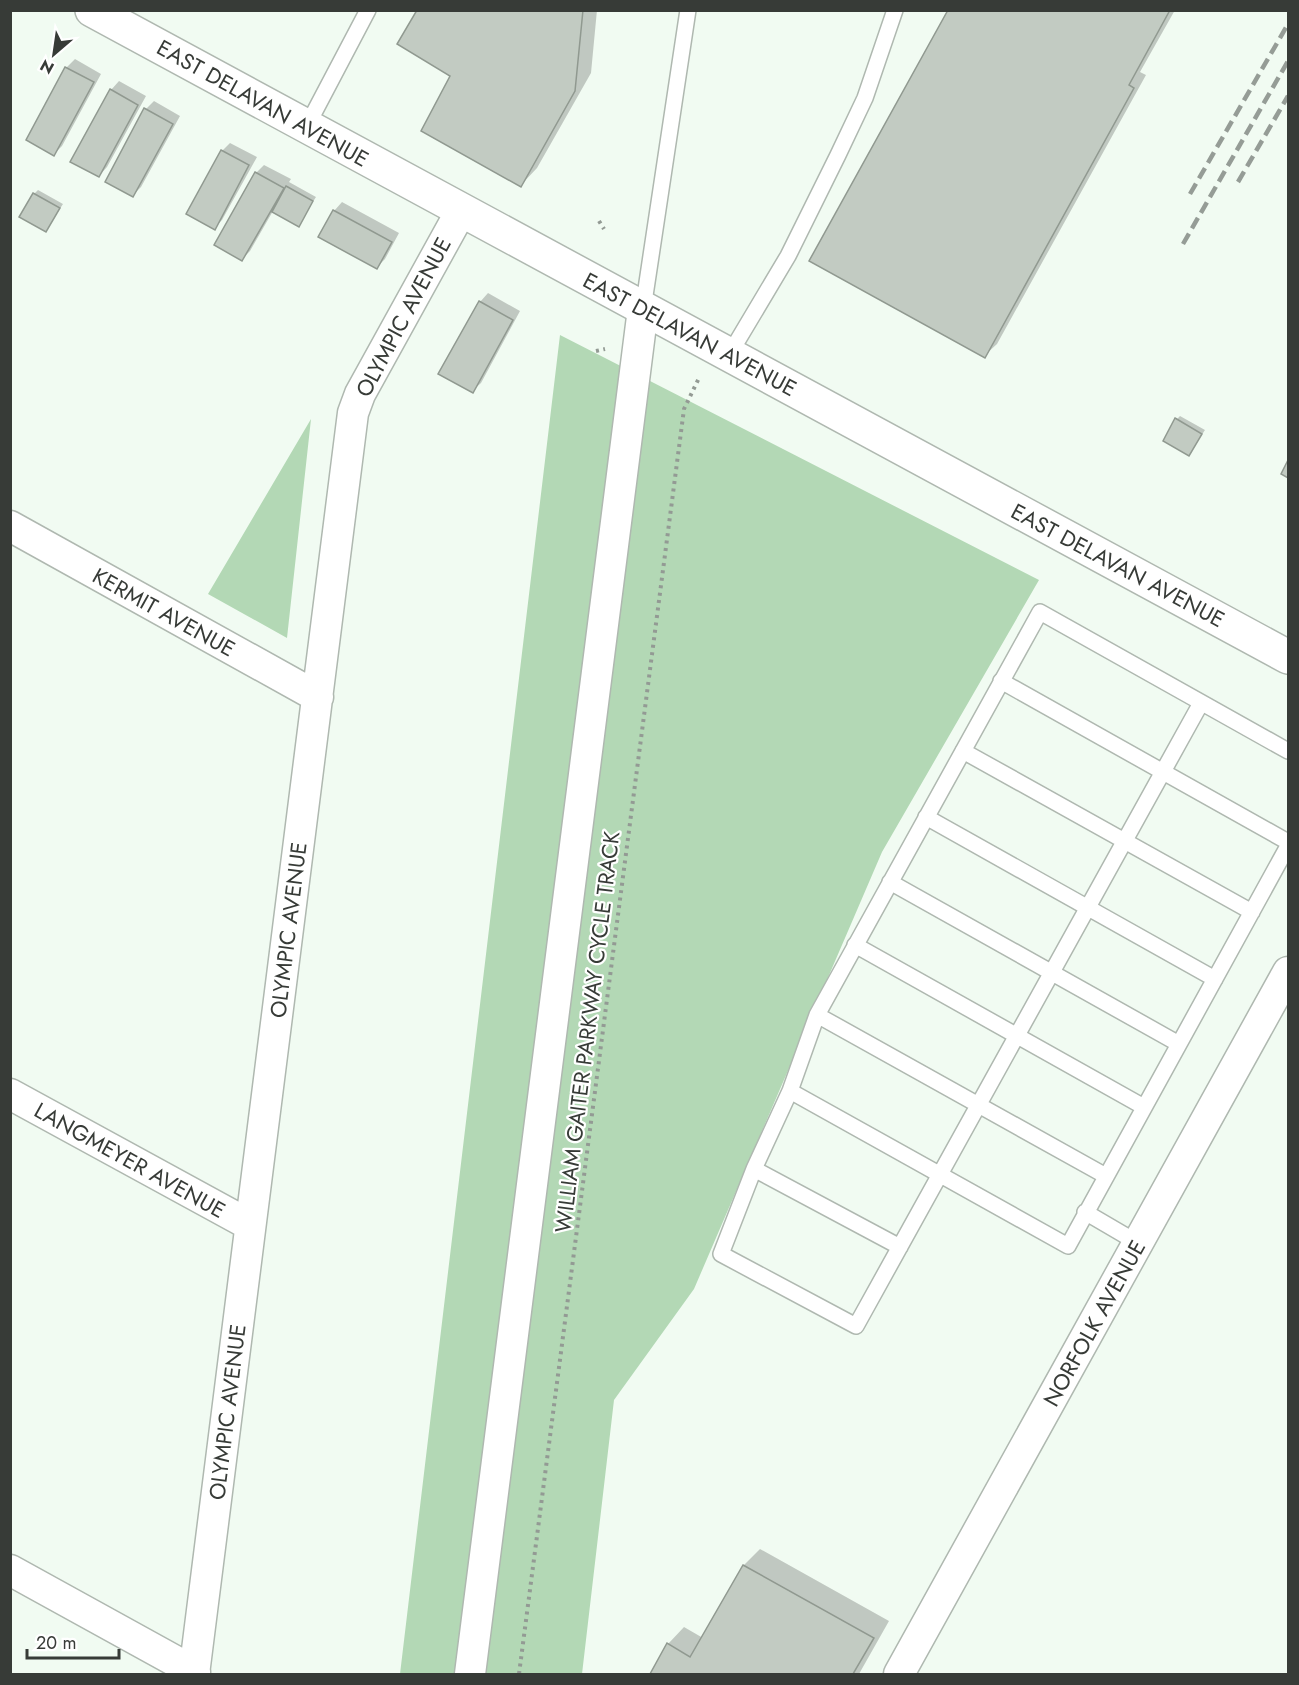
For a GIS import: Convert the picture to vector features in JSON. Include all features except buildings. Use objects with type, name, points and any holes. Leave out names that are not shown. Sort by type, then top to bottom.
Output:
[{"type":"street","name":"EAST DELAVAN AVENUE","points":[[92,10],[1288,657]]},
{"type":"street","name":"OLYMPIC AVENUE","points":[[194,1673],[353,413],[356,403],[460,211]]},
{"type":"street","points":[[471,1674],[644,309]]},
{"type":"street","name":"KERMIT AVENUE","points":[[10,526],[318,698]]},
{"type":"street","name":"NORFOLK AVENUE","points":[[898,1674],[1288,972]]},
{"type":"street","name":"LANGMEYER AVENUE","points":[[10,1094],[250,1225]]},
{"type":"street","points":[[10,1570],[194,1673]]},
{"type":"lane","points":[[307,126],[368,10]]},
{"type":"lane","points":[[644,309],[688,10]]},
{"type":"lane","points":[[729,355],[788,256],[838,155],[865,98],[895,10]]},
{"type":"lane","points":[[1201,703],[856,1326],[721,1254],[754,1169],[790,1091],[817,1015],[1040,612],[1288,751]]},
{"type":"lane","points":[[790,1091],[1068,1246],[1252,912],[1285,862],[1288,844],[1001,681]]},
{"type":"lane","points":[[963,751],[1252,912]]},
{"type":"lane","points":[[926,817],[1215,979]]},
{"type":"lane","points":[[890,882],[1179,1044]]},
{"type":"lane","points":[[855,945],[1144,1107]]},
{"type":"lane","points":[[817,1015],[1106,1176]]},
{"type":"lane","points":[[754,1169],[900,1247]]},
{"type":"lane","points":[[1085,1212],[1138,1243]]},
{"type":"path","points":[[599,220],[604,229]]},
{"type":"path","points":[[596,351],[605,349]]},
{"type":"path","name":"WILLIAM GAITER PARKWAY CYCLE TRACK","points":[[519,1674],[684,409],[690,394]]},
{"type":"green space","points":[[560,335],[1039,580],[882,852],[694,1289],[614,1400],[582,1674],[400,1674]]},
{"type":"green space","points":[[311,419],[287,638],[208,594]]},
{"type":"railway","points":[[1190,194],[1288,24]]},
{"type":"railway","points":[[1183,244],[1288,61]]},
{"type":"railway","points":[[1238,182],[1288,96]]}]
